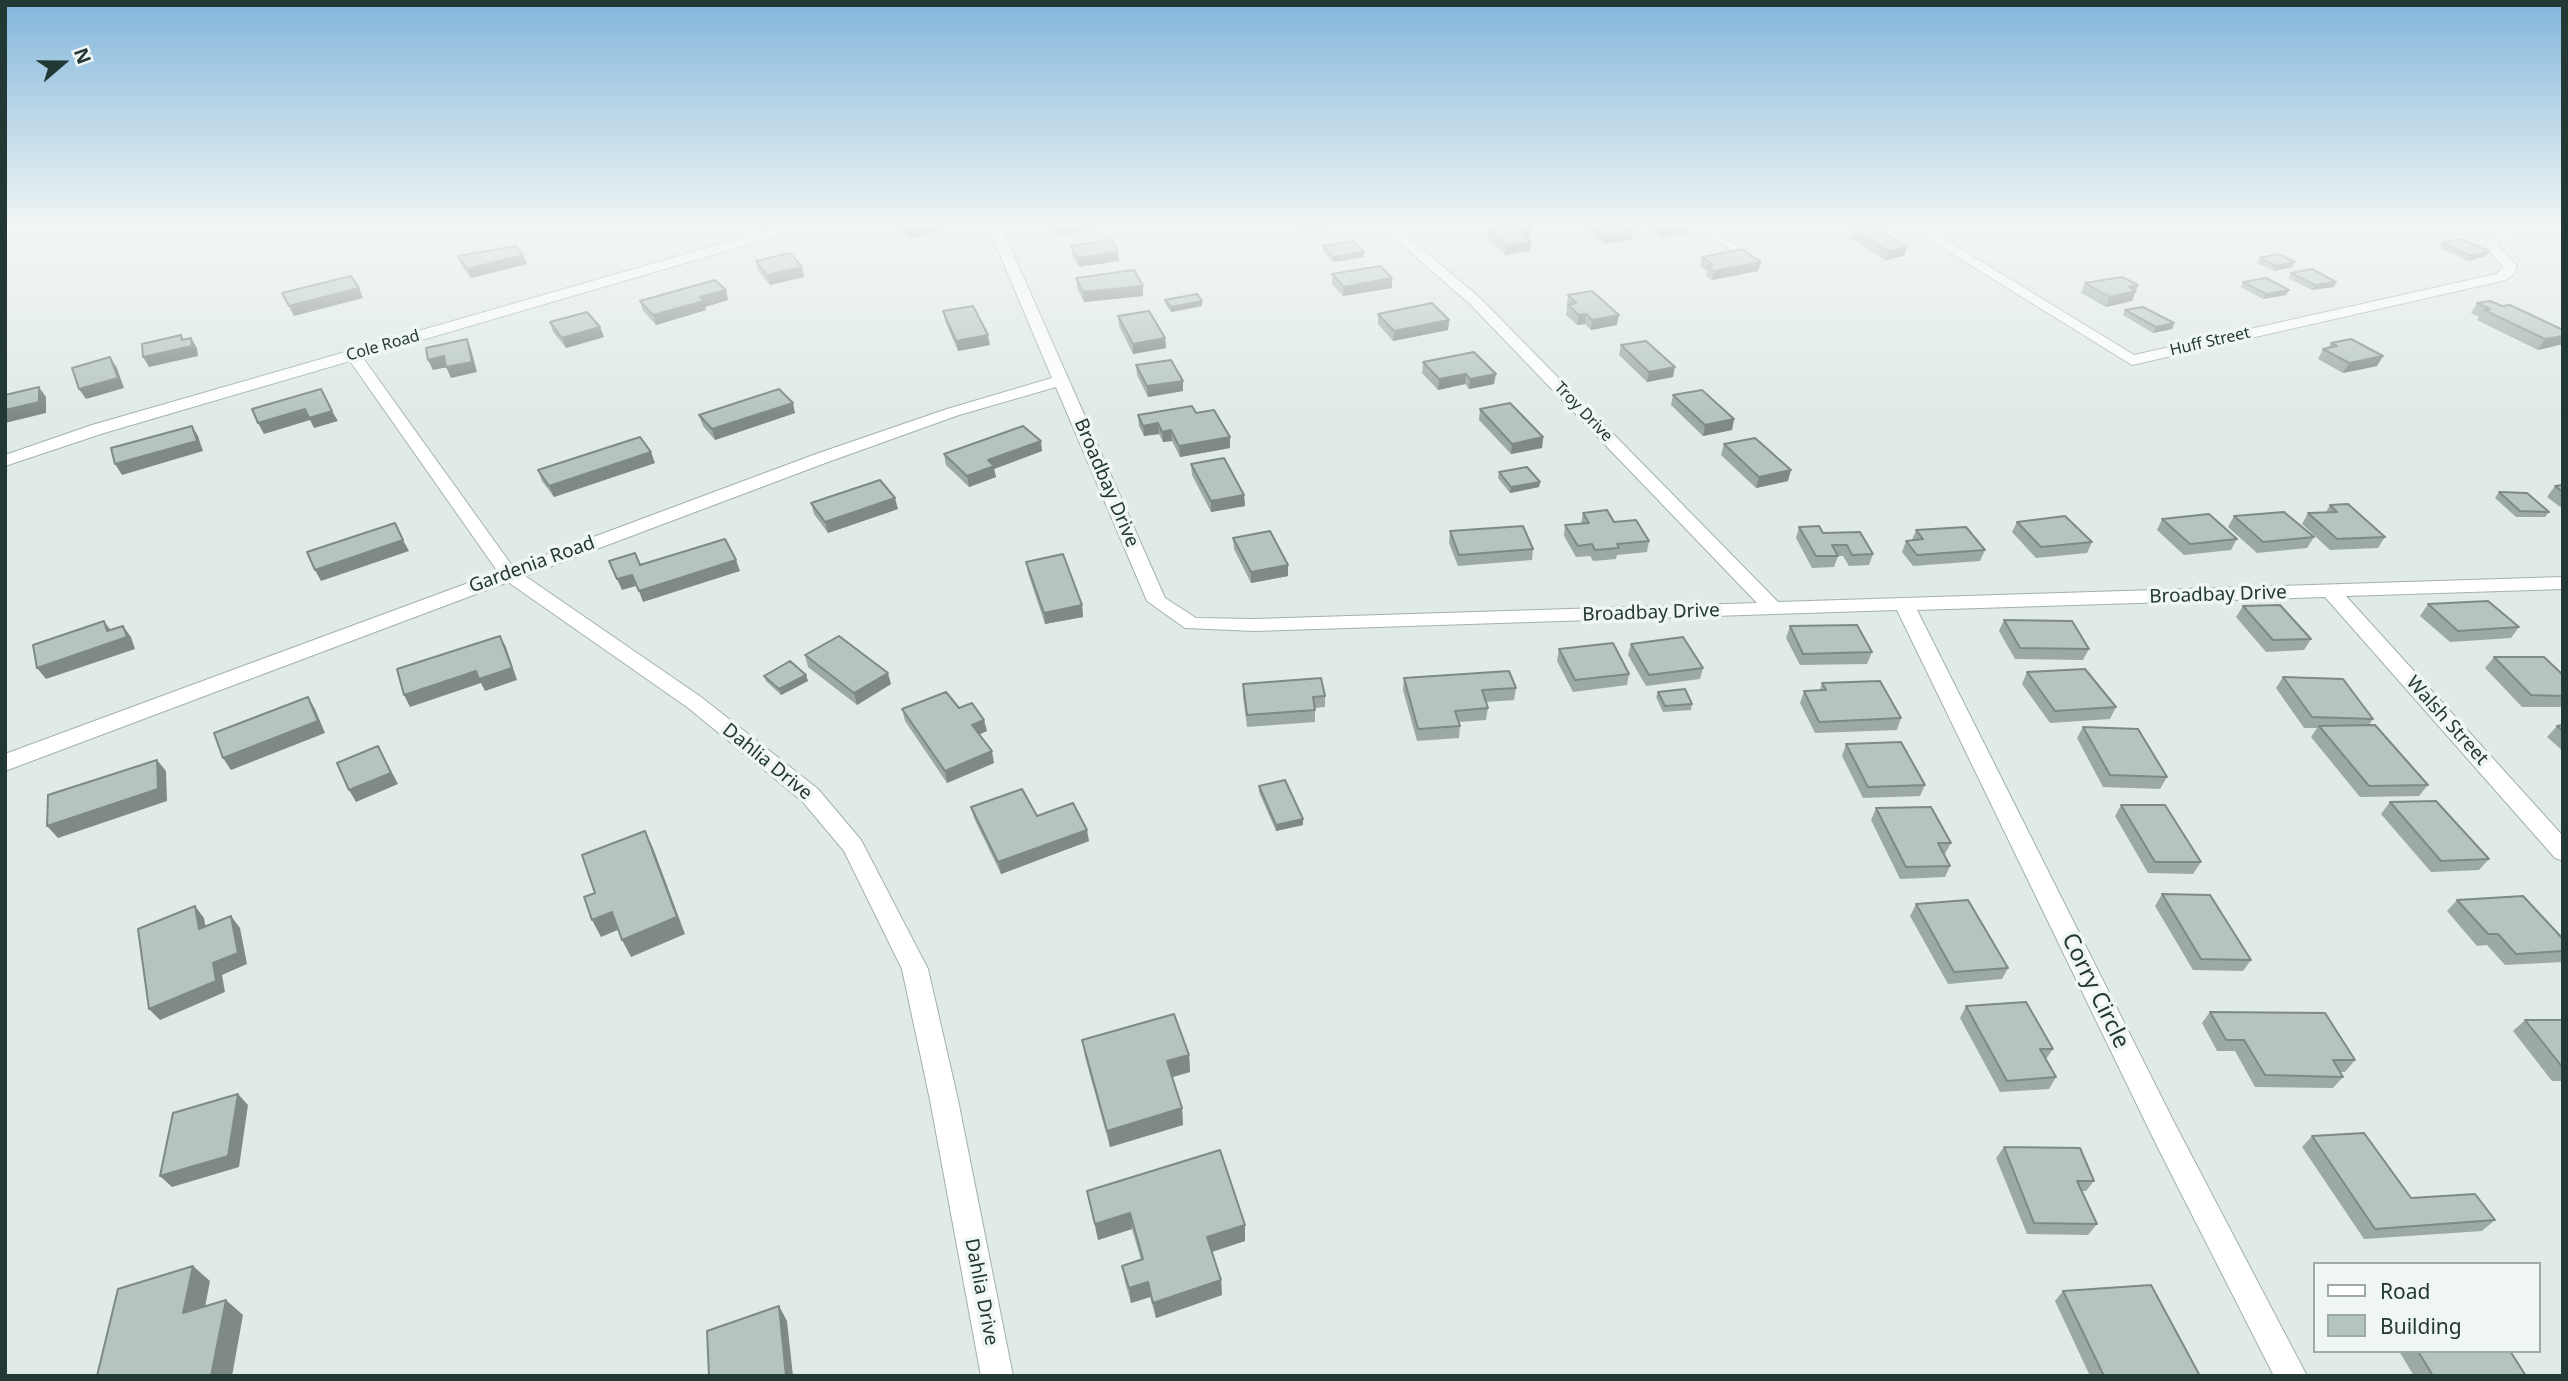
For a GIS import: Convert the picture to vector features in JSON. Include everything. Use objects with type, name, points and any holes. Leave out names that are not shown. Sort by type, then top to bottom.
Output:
[{"type":"street","name":"Cole Road","points":[[5,461],[98,429],[570,288]]},
{"type":"street","name":"Broadbay Drive","points":[[1022,288],[1157,601],[1192,624],[1255,625],[2563,583]]},
{"type":"street","name":"Troy Drive","points":[[1460,288],[1774,608]]},
{"type":"street","name":"Huff Street","points":[[2016,288],[2132,360],[2450,288]]},
{"type":"street","name":"Dahlia Drive","points":[[353,354],[508,573],[704,711],[810,796],[853,846],[915,969],[944,1100],[997,1376]]},
{"type":"street","name":"Gardenia Road","points":[[5,763],[508,573],[953,412],[1062,380]]},
{"type":"street","name":"Walsh Street","points":[[2331,591],[2563,852]]},
{"type":"street","name":"Corry Circle","points":[[1905,604],[2166,1135],[2291,1376]]},
{"type":"building","points":[[300,288],[357,288],[289,306],[282,293]]},
{"type":"building","points":[[685,288],[726,290],[700,297],[704,301],[653,315],[640,301]]},
{"type":"building","points":[[1081,288],[1119,288],[1083,292]]},
{"type":"building","points":[[2095,288],[2132,288],[2136,291],[2110,297]]},
{"type":"building","points":[[2255,288],[2289,290],[2266,294]]},
{"type":"building","points":[[1592,291],[1619,315],[1592,320],[1586,314],[1579,315],[1568,305],[1576,303],[1568,295]]},
{"type":"building","points":[[1197,294],[1202,301],[1171,307],[1165,300]]},
{"type":"building","points":[[2490,301],[2502,306],[2510,305],[2563,330],[2563,336],[2545,339],[2484,310],[2490,309],[2477,303]]},
{"type":"building","points":[[1432,303],[1449,320],[1394,331],[1378,314]]},
{"type":"building","points":[[973,306],[988,335],[956,341],[943,311]]},
{"type":"building","points":[[2143,307],[2174,323],[2156,327],[2125,310]]},
{"type":"building","points":[[1149,311],[1165,338],[1133,344],[1118,316]]},
{"type":"building","points":[[587,312],[600,327],[562,338],[550,322]]},
{"type":"building","points":[[181,335],[182,340],[191,338],[192,346],[143,357],[142,344]]},
{"type":"building","points":[[467,339],[472,362],[446,367],[444,356],[428,360],[426,348]]},
{"type":"building","points":[[2351,339],[2383,356],[2349,363],[2323,349],[2337,346],[2331,343]]},
{"type":"building","points":[[1646,341],[1675,367],[1649,372],[1621,345]]},
{"type":"building","points":[[1474,352],[1496,374],[1470,379],[1466,374],[1439,379],[1423,362]]},
{"type":"building","points":[[110,357],[118,378],[79,389],[72,368]]},
{"type":"building","points":[[1171,360],[1183,381],[1147,386],[1136,365]]},
{"type":"building","points":[[39,387],[39,402],[5,410],[5,395]]},
{"type":"building","points":[[321,389],[332,411],[309,418],[305,409],[258,423],[252,409]]},
{"type":"building","points":[[779,389],[793,403],[712,429],[699,415]]},
{"type":"building","points":[[1702,390],[1734,419],[1705,425],[1673,395]]},
{"type":"building","points":[[1510,403],[1543,437],[1512,444],[1480,409]]},
{"type":"building","points":[[1192,406],[1196,413],[1214,410],[1230,437],[1179,446],[1171,430],[1162,432],[1158,423],[1143,426],[1138,415]]},
{"type":"building","points":[[192,426],[197,441],[115,464],[111,448]]},
{"type":"building","points":[[1023,426],[1041,441],[988,460],[994,466],[967,476],[944,454]]},
{"type":"building","points":[[640,437],[651,452],[549,486],[538,470]]},
{"type":"building","points":[[1755,438],[1791,470],[1759,477],[1724,444]]},
{"type":"building","points":[[1224,458],[1244,495],[1211,501],[1191,464]]},
{"type":"building","points":[[1527,467],[1540,482],[1511,487],[1499,472]]},
{"type":"building","points":[[880,480],[895,498],[825,522],[811,503]]},
{"type":"building","points":[[2499,492],[2527,493],[2549,512],[2520,511]]},
{"type":"building","points":[[2348,504],[2385,537],[2337,539],[2308,513],[2337,512],[2330,505]]},
{"type":"building","points":[[1607,510],[1614,522],[1636,520],[1649,541],[1617,544],[1619,548],[1595,550],[1592,544],[1578,546],[1565,525],[1589,523],[1583,513]]},
{"type":"building","points":[[2284,512],[2314,537],[2263,542],[2234,516]]},
{"type":"building","points":[[2209,514],[2237,539],[2190,544],[2162,519]]},
{"type":"building","points":[[2065,516],[2092,542],[2041,547],[2017,522]]},
{"type":"building","points":[[395,523],[403,540],[315,570],[307,552]]},
{"type":"building","points":[[1523,526],[1533,549],[1459,555],[1450,531]]},
{"type":"building","points":[[1819,526],[1823,533],[1860,532],[1873,554],[1852,555],[1847,545],[1832,545],[1838,556],[1816,556],[1799,527]]},
{"type":"building","points":[[1966,527],[1985,550],[1917,555],[1906,541],[1923,539],[1916,530]]},
{"type":"building","points":[[1270,531],[1288,565],[1251,572],[1233,538]]},
{"type":"building","points":[[725,539],[736,560],[639,591],[632,575],[617,579],[609,561],[635,553],[640,565]]},
{"type":"building","points":[[1063,554],[1082,605],[1044,613],[1026,562]]},
{"type":"building","points":[[2488,601],[2519,627],[2458,631],[2428,604]]},
{"type":"building","points":[[2280,605],[2311,639],[2273,640],[2243,606]]},
{"type":"building","points":[[2004,620],[2072,621],[2089,649],[2020,648]]},
{"type":"building","points":[[104,621],[107,631],[123,626],[127,637],[37,668],[33,645]]},
{"type":"building","points":[[1857,625],[1872,652],[1803,654],[1790,626]]},
{"type":"building","points":[[500,636],[512,668],[479,679],[476,671],[404,695],[397,669]]},
{"type":"building","points":[[839,636],[888,673],[854,693],[805,655]]},
{"type":"building","points":[[1683,637],[1703,668],[1649,675],[1631,644]]},
{"type":"building","points":[[1613,643],[1629,674],[1575,680],[1559,649]]},
{"type":"building","points":[[2494,657],[2544,657],[2563,675],[2563,696],[2531,695]]},
{"type":"building","points":[[790,661],[806,675],[779,689],[764,676]]},
{"type":"building","points":[[2085,669],[2116,707],[2055,711],[2027,672]]},
{"type":"building","points":[[1509,671],[1516,688],[1482,690],[1488,708],[1455,711],[1460,726],[1418,729],[1404,678]]},
{"type":"building","points":[[2283,677],[2343,679],[2373,719],[2312,717]]},
{"type":"building","points":[[1321,678],[1325,696],[1313,697],[1315,710],[1247,715],[1243,684]]},
{"type":"building","points":[[1880,681],[1901,718],[1819,722],[1804,691],[1826,690],[1822,683]]},
{"type":"building","points":[[1685,689],[1692,704],[1665,706],[1658,692]]},
{"type":"building","points":[[946,692],[959,708],[972,703],[984,720],[972,725],[992,751],[945,771],[902,709]]},
{"type":"building","points":[[308,697],[318,721],[223,758],[214,733]]},
{"type":"building","points":[[2375,725],[2428,785],[2369,786],[2319,726]]},
{"type":"building","points":[[2083,727],[2138,729],[2167,777],[2110,775]]},
{"type":"building","points":[[1901,742],[1925,785],[1868,787],[1846,744]]},
{"type":"building","points":[[378,746],[391,773],[349,790],[337,763]]},
{"type":"building","points":[[157,760],[158,789],[47,826],[48,795]]},
{"type":"building","points":[[1285,780],[1303,819],[1276,825],[1259,786]]},
{"type":"building","points":[[1022,789],[1037,816],[1073,803],[1087,830],[998,862],[971,807]]},
{"type":"building","points":[[2436,801],[2489,859],[2441,861],[2390,802]]},
{"type":"building","points":[[2121,805],[2165,805],[2201,862],[2155,862]]},
{"type":"building","points":[[1931,807],[1951,843],[1938,843],[1950,866],[1906,867],[1876,808]]},
{"type":"building","points":[[645,831],[677,917],[622,940],[612,912],[592,920],[584,897],[595,893],[582,855]]},
{"type":"building","points":[[2162,894],[2210,895],[2251,960],[2201,959]]},
{"type":"building","points":[[2523,896],[2563,939],[2563,951],[2516,954],[2498,934],[2488,934],[2457,900]]},
{"type":"building","points":[[1968,900],[2008,968],[1954,972],[1916,904]]},
{"type":"building","points":[[195,906],[199,929],[231,916],[238,953],[213,963],[216,981],[149,1009],[138,929]]},
{"type":"building","points":[[2026,1002],[2053,1049],[2040,1049],[2056,1077],[2007,1081],[1966,1006]]},
{"type":"building","points":[[2210,1012],[2325,1013],[2355,1060],[2333,1060],[2343,1077],[2265,1075],[2244,1040],[2226,1040]]},
{"type":"building","points":[[1174,1014],[1189,1055],[1167,1061],[1182,1108],[1107,1131],[1082,1040]]},
{"type":"building","points":[[2525,1020],[2563,1020],[2563,1068]]},
{"type":"building","points":[[238,1094],[228,1156],[160,1176],[173,1113]]},
{"type":"building","points":[[2364,1133],[2411,1198],[2475,1194],[2495,1220],[2375,1229],[2312,1136]]},
{"type":"building","points":[[2004,1147],[2080,1148],[2094,1181],[2077,1181],[2097,1224],[2034,1223]]},
{"type":"building","points":[[1220,1150],[1245,1225],[1207,1237],[1221,1280],[1153,1303],[1148,1282],[1129,1288],[1122,1266],[1143,1259],[1130,1213],[1095,1224],[1087,1191]]},
{"type":"building","points":[[193,1266],[183,1313],[226,1300],[211,1376],[97,1376],[118,1289]]},
{"type":"building","points":[[2151,1285],[2200,1376],[2104,1376],[2063,1291]]},
{"type":"building","points":[[779,1306],[786,1376],[709,1376],[707,1331]]},
{"type":"building","points":[[2419,1353],[2511,1353],[2526,1376],[2433,1376]]}]
